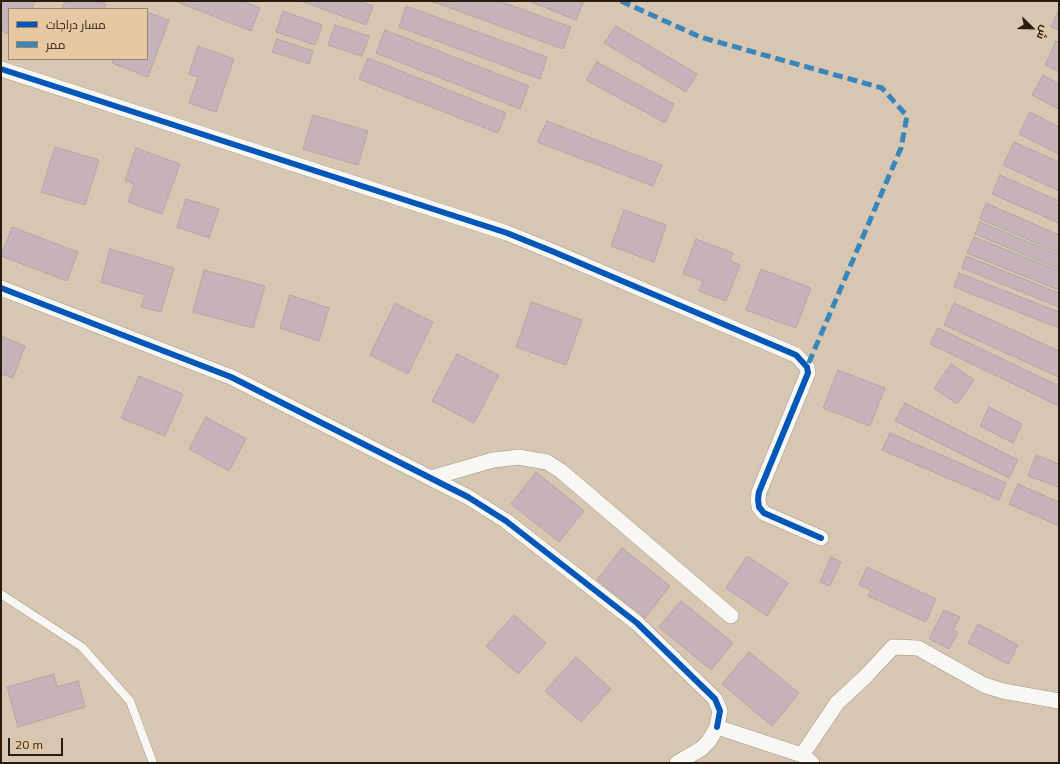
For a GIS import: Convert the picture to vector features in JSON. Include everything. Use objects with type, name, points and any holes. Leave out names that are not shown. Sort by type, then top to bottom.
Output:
[{"type":"street","points":[[1,69],[507,233],[796,355],[807,366],[808,373],[759,492],[759,507],[764,513],[821,538]]},
{"type":"street","points":[[1,288],[231,377],[468,497],[506,521],[637,623],[715,699],[720,711],[717,727],[709,741],[701,749],[677,763]]},
{"type":"street","points":[[431,478],[493,460],[518,457],[547,462],[566,476],[731,616]]},
{"type":"street","points":[[717,727],[807,759],[837,703],[865,677],[893,647],[918,648],[984,685],[1003,691],[1059,701]]},
{"type":"lane","points":[[1,594],[82,647],[130,702],[153,763]]},
{"type":"building","points":[[1,1],[35,1],[32,8],[8,8],[8,34],[1,31]]},
{"type":"building","points":[[65,1],[97,1],[106,4],[104,8],[62,8]]},
{"type":"building","points":[[175,1],[243,1],[260,8],[251,31]]},
{"type":"building","points":[[301,1],[359,1],[373,6],[366,25]]},
{"type":"building","points":[[431,1],[499,1],[571,27],[563,49]]},
{"type":"building","points":[[529,1],[584,1],[576,20]]},
{"type":"building","points":[[406,6],[547,57],[540,79],[399,27]]},
{"type":"building","points":[[1059,9],[1059,30],[1051,27]]},
{"type":"building","points":[[283,11],[322,25],[315,45],[276,32]]},
{"type":"building","points":[[148,12],[169,20],[148,77],[112,63],[113,60],[148,60]]},
{"type":"building","points":[[335,25],[369,36],[362,56],[328,45]]},
{"type":"building","points":[[616,26],[697,74],[686,92],[604,43]]},
{"type":"building","points":[[385,30],[529,86],[520,109],[376,53]]},
{"type":"building","points":[[277,39],[313,51],[309,64],[272,52]]},
{"type":"building","points":[[1056,41],[1059,42],[1059,72],[1045,65]]},
{"type":"building","points":[[198,46],[234,59],[216,112],[189,103],[198,77],[189,74]]},
{"type":"building","points":[[368,58],[506,113],[498,133],[359,79]]},
{"type":"building","points":[[597,62],[674,104],[665,123],[586,80]]},
{"type":"building","points":[[1043,75],[1059,84],[1059,109],[1032,95]]},
{"type":"building","points":[[1030,112],[1059,127],[1059,154],[1019,134]]},
{"type":"building","points":[[313,115],[368,131],[358,165],[303,149]]},
{"type":"building","points":[[547,121],[662,165],[653,186],[537,142]]},
{"type":"building","points":[[1014,142],[1059,162],[1059,191],[1003,165]]},
{"type":"building","points":[[55,147],[99,160],[85,205],[41,192]]},
{"type":"building","points":[[136,148],[180,164],[162,214],[128,202],[134,184],[125,180]]},
{"type":"building","points":[[1000,175],[1059,201],[1059,223],[992,194]]},
{"type":"building","points":[[186,199],[219,209],[209,238],[177,227]]},
{"type":"building","points":[[986,203],[1059,235],[1059,253],[980,219]]},
{"type":"building","points":[[624,210],[666,225],[654,262],[611,246]]},
{"type":"building","points":[[980,222],[1059,255],[1059,269],[975,234]]},
{"type":"building","points":[[12,227],[78,252],[67,281],[1,256]]},
{"type":"building","points":[[974,237],[1059,271],[1059,290],[967,253]]},
{"type":"building","points":[[696,239],[733,253],[730,261],[740,265],[726,301],[699,291],[703,281],[683,274]]},
{"type":"building","points":[[110,249],[174,268],[161,312],[141,307],[145,295],[101,282]]},
{"type":"building","points":[[966,256],[1059,293],[1059,307],[962,268]]},
{"type":"building","points":[[761,269],[811,288],[796,328],[746,310]]},
{"type":"building","points":[[204,270],[265,286],[253,328],[193,312]]},
{"type":"building","points":[[959,273],[1059,312],[1059,328],[954,287]]},
{"type":"building","points":[[290,295],[329,308],[319,341],[280,328]]},
{"type":"building","points":[[532,302],[582,320],[566,365],[516,347]]},
{"type":"building","points":[[395,303],[433,322],[408,374],[370,355]]},
{"type":"building","points":[[954,303],[1059,351],[1059,377],[944,325]]},
{"type":"building","points":[[938,328],[1059,386],[1059,406],[930,344]]},
{"type":"building","points":[[1,336],[25,346],[13,378],[1,374]]},
{"type":"building","points":[[457,354],[499,375],[474,423],[432,401]]},
{"type":"building","points":[[951,364],[974,380],[957,404],[934,388]]},
{"type":"building","points":[[838,370],[885,388],[870,426],[823,408]]},
{"type":"building","points":[[139,376],[183,394],[165,436],[121,418]]},
{"type":"building","points":[[905,403],[1018,460],[1009,478],[895,421]]},
{"type":"building","points":[[989,407],[1022,424],[1013,443],[980,426]]},
{"type":"building","points":[[206,417],[246,439],[229,471],[189,449]]},
{"type":"building","points":[[890,433],[1006,483],[999,500],[882,450]]},
{"type":"building","points":[[1036,455],[1059,464],[1059,487],[1028,476]]},
{"type":"building","points":[[536,472],[584,511],[559,542],[511,504]]},
{"type":"building","points":[[1018,484],[1059,502],[1059,526],[1009,504]]},
{"type":"building","points":[[622,548],[670,586],[645,618],[597,580]]},
{"type":"building","points":[[747,556],[788,583],[767,616],[726,588]]},
{"type":"building","points":[[831,557],[841,562],[830,586],[820,582]]},
{"type":"building","points":[[867,567],[936,599],[926,622],[868,596],[871,590],[859,585]]},
{"type":"building","points":[[681,601],[733,643],[711,670],[659,627]]},
{"type":"building","points":[[944,610],[960,617],[953,630],[958,632],[949,649],[929,639]]},
{"type":"building","points":[[514,615],[546,643],[518,674],[486,646]]},
{"type":"building","points":[[978,624],[1018,645],[1008,664],[968,643]]},
{"type":"building","points":[[749,652],[799,693],[772,726],[722,684]]},
{"type":"building","points":[[576,657],[611,689],[581,722],[545,691]]},
{"type":"building","points":[[54,674],[57,687],[78,681],[85,707],[18,727],[7,687]]},
{"type":"marked path","points":[[621,1],[700,37],[882,88],[907,116],[901,148],[807,367]]},
{"type":"cycle path","points":[[1,69],[507,233],[796,355],[807,367],[808,373],[759,492],[759,507],[764,513],[821,538]]},
{"type":"cycle path","points":[[1,288],[231,377],[468,497],[506,521],[637,623],[715,699],[720,711],[717,727]]}]
